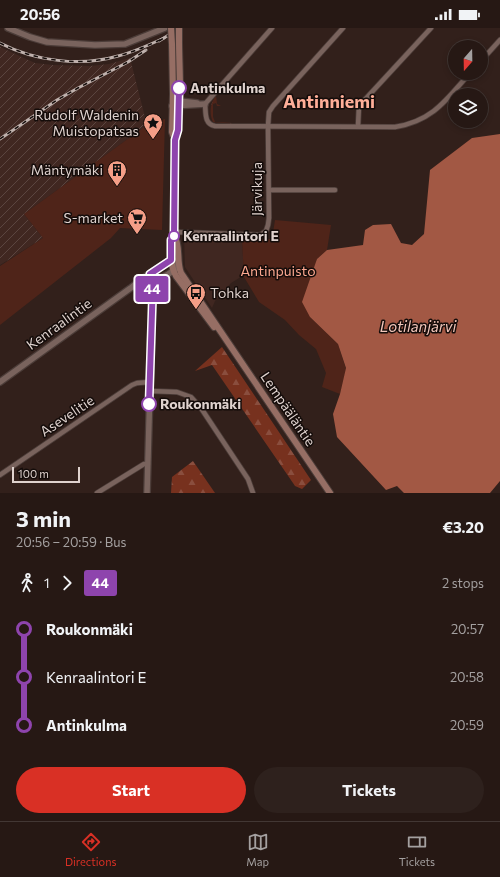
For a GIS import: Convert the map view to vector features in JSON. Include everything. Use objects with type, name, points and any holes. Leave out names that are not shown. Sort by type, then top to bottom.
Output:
[{"type":"main road","name":"Lempääläntie","points":[[171,28],[177,105]]},
{"type":"main road","name":"Lempääläntie","points":[[179,28],[177,105],[172,132],[175,140],[174,234],[171,240],[175,260],[181,273],[330,493]]},
{"type":"main road","name":"Lempääläntie","points":[[175,260],[173,271],[176,276],[213,326],[226,339]]},
{"type":"street","points":[[8,28],[47,42],[61,44],[110,45],[125,44],[165,28]]},
{"type":"street","points":[[272,28],[205,104],[206,120],[212,125],[395,126],[409,124],[430,115],[464,80]]},
{"type":"street","name":"Järvikuja","points":[[174,234],[263,234],[268,225],[269,112],[343,28]]},
{"type":"street","points":[[358,126],[359,106],[431,28]]},
{"type":"street","points":[[488,53],[500,40]]},
{"type":"street","points":[[177,105],[205,104]]},
{"type":"street","points":[[269,190],[335,190]]},
{"type":"street","name":"Kenraalintie","points":[[0,382],[150,274],[175,260]]},
{"type":"street","name":"Kenraalintie","points":[[132,287],[153,282],[173,271]]},
{"type":"street","points":[[148,493],[153,282],[150,274]]},
{"type":"street","name":"Asevelitie","points":[[0,474],[132,386],[137,383],[150,382]]},
{"type":"street","points":[[150,391],[177,392],[191,397],[201,408],[248,479],[253,493]]},
{"type":"street","points":[[97,493],[144,464],[148,464]]},
{"type":"shaded area","points":[[0,47],[35,63],[53,65],[90,66],[109,64],[130,58],[147,125],[24,214],[43,238],[0,265]]},
{"type":"shaded area","points":[[184,236],[242,238],[244,275],[231,283],[215,301],[212,308],[185,267]]},
{"type":"green space","points":[[216,96],[217,104],[221,106],[217,106],[216,103],[213,104],[213,117],[215,122],[232,124],[213,122],[211,108],[212,101]]},
{"type":"green space","points":[[165,119],[162,230],[120,228],[111,238],[0,325],[0,266],[43,238],[24,214],[147,125]]},
{"type":"green space","name":"Antinpuisto","points":[[275,220],[331,225],[327,250],[317,259],[310,317],[338,344],[346,369],[340,394],[322,387],[326,373],[316,349],[299,335],[285,320],[259,302],[244,277],[242,240],[272,239]]},
{"type":"green space","points":[[222,347],[311,480],[302,489],[295,486],[212,365],[195,371]]},
{"type":"green space","points":[[193,461],[215,493],[171,493],[172,477]]},
{"type":"water","name":"Lotilanjärvi","points":[[500,134],[500,481],[490,493],[404,493],[397,486],[386,490],[337,437],[333,414],[340,394],[346,368],[338,344],[310,317],[302,302],[317,259],[327,250],[363,245],[365,230],[373,225],[391,224],[401,243],[412,245],[424,234],[430,170],[472,138]]},
{"type":"railway","points":[[159,41],[180,28]]},
{"type":"railway","points":[[0,43],[43,58],[88,61],[124,54],[164,38]]},
{"type":"railway","points":[[0,139],[57,100],[128,62],[146,50]]},
{"type":"bus line","name":"44","points":[[149,404],[153,282],[150,274],[171,260],[171,240],[174,236],[175,140],[178,130],[179,88]]},
{"type":"place","name":"Antinkulma","points":[[179,88]]},
{"type":"place","name":"Rudolf Waldenin Muistopatsas","points":[[153,140]]},
{"type":"place","name":"Mäntymäki","points":[[117,187]]},
{"type":"place","name":"S-market","points":[[137,235]]},
{"type":"place","name":"Kenraalintori E","points":[[174,236]]},
{"type":"place","name":"Tohka","points":[[196,310]]},
{"type":"place","name":"Roukonmäki","points":[[149,404]]},
{"type":"district","name":"Antinniemi","points":[[329,102]]}]
